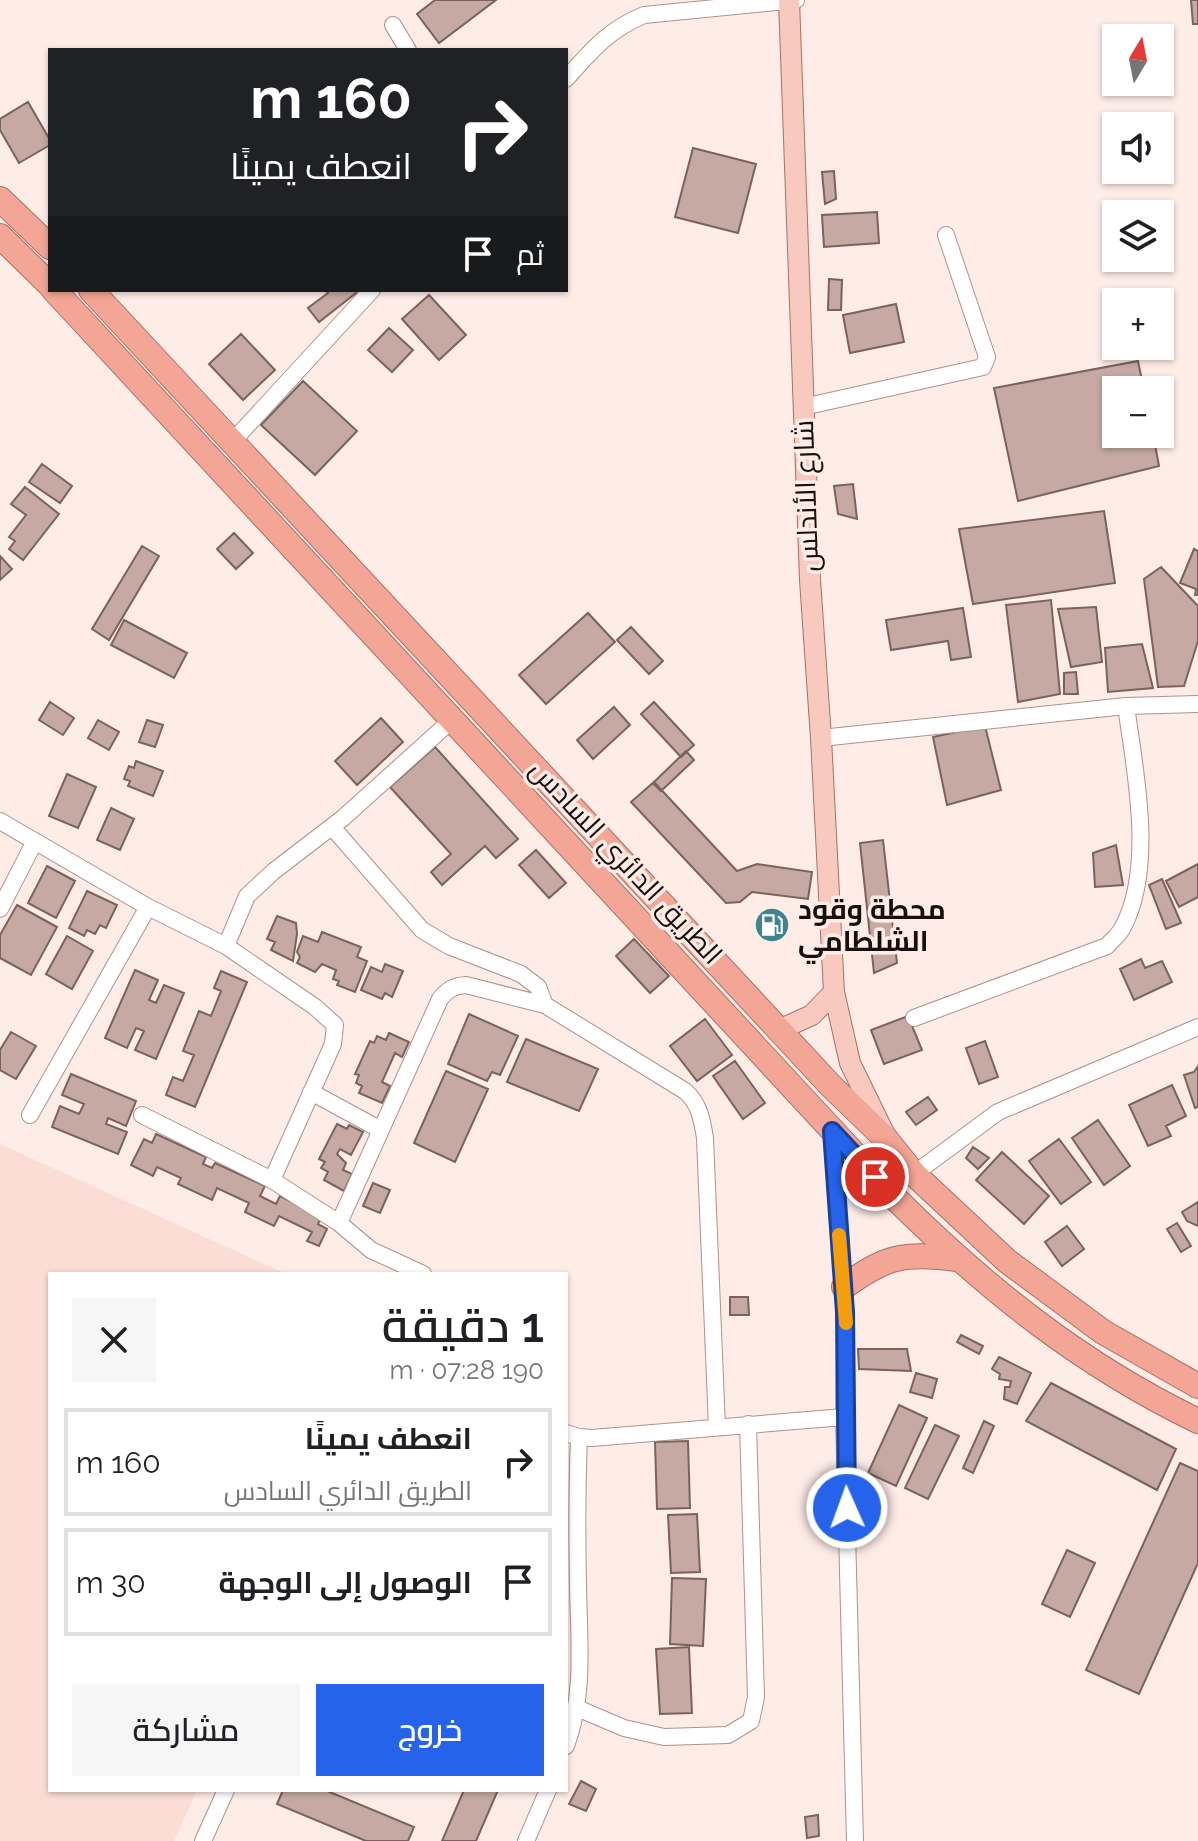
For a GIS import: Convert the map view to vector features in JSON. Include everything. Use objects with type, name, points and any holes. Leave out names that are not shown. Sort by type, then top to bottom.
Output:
[{"type":"highway","points":[[0,199],[48,245]]},
{"type":"highway","points":[[0,236],[48,283]]},
{"type":"highway","name":"الطريق الدائري السادس","points":[[56,292],[897,1200],[957,1259],[1069,1346],[1162,1403],[1198,1421]]},
{"type":"highway","name":"الطريق الدائري السادس","points":[[93,292],[831,1086],[886,1139],[914,1174],[969,1228],[1043,1290],[1103,1332],[1198,1386]]},
{"type":"highway","points":[[180,425],[201,408]]},
{"type":"highway","points":[[844,1287],[878,1264],[899,1257],[920,1255],[957,1259]]},
{"type":"main road","name":"شارع الأندلس","points":[[789,0],[810,580],[834,992],[850,1063],[886,1139]]},
{"type":"main road","points":[[779,1030],[812,1015],[834,992]]},
{"type":"street","points":[[568,77],[599,43],[621,25],[644,15],[796,0]]},
{"type":"street","points":[[393,25],[407,48]]},
{"type":"street","points":[[803,407],[983,367],[987,357],[946,235]]},
{"type":"street","points":[[233,441],[370,292]]},
{"type":"street","points":[[821,738],[1126,706],[1198,704]]},
{"type":"street","points":[[914,1018],[1107,946],[1122,929],[1133,901],[1141,848],[1126,706]]},
{"type":"street","points":[[226,946],[247,896],[332,827],[453,719]]},
{"type":"street","points":[[0,821],[148,907],[226,946],[315,1007],[335,1025],[333,1044],[272,1180]]},
{"type":"street","points":[[332,827],[422,930],[449,946],[521,974],[538,987],[545,1005]]},
{"type":"street","points":[[0,909],[35,841]]},
{"type":"street","points":[[30,1115],[148,907]]},
{"type":"street","points":[[339,1223],[446,991],[466,985],[545,1005],[685,1091],[694,1098],[699,1110],[705,1138],[717,1427]]},
{"type":"street","points":[[914,1174],[998,1112],[1198,1027]]},
{"type":"street","points":[[311,1092],[381,1130]]},
{"type":"street","points":[[142,1115],[272,1180],[339,1223],[371,1250],[419,1272]]},
{"type":"street","points":[[832,1131],[844,1287],[844,1417],[855,1841]]},
{"type":"street","points":[[568,1739],[577,1708],[573,1675],[577,1515],[572,1435],[844,1417]]},
{"type":"street","points":[[577,1708],[624,1728],[664,1737],[728,1735],[751,1721],[756,1697],[748,1424]]},
{"type":"street","points":[[203,1841],[225,1792]]},
{"type":"street","points":[[526,1841],[547,1792]]},
{"type":"shaded area","points":[[0,1144],[282,1272],[48,1272],[48,1792],[196,1792],[174,1841],[0,1841]]},
{"type":"building","points":[[435,0],[496,0],[439,43],[417,14]]},
{"type":"building","points":[[1191,0],[1198,0],[1198,24],[1193,24]]},
{"type":"building","points":[[28,102],[48,137],[48,146],[19,163],[0,130],[0,119]]},
{"type":"building","points":[[693,148],[756,164],[738,233],[675,217]]},
{"type":"building","points":[[834,171],[836,199],[825,204],[822,172]]},
{"type":"building","points":[[877,212],[879,243],[824,247],[822,215]]},
{"type":"building","points":[[829,279],[842,280],[841,310],[828,310]]},
{"type":"building","points":[[328,293],[356,293],[319,322],[308,308]]},
{"type":"building","points":[[429,295],[466,335],[439,360],[402,319]]},
{"type":"building","points":[[896,304],[904,342],[850,353],[843,315]]},
{"type":"building","points":[[389,328],[413,350],[392,372],[368,350]]},
{"type":"building","points":[[241,334],[275,370],[243,400],[209,364]]},
{"type":"building","points":[[1138,361],[1141,376],[1102,376],[1102,448],[1156,448],[1159,466],[1018,501],[994,388]]},
{"type":"building","points":[[303,381],[357,431],[315,475],[261,425]]},
{"type":"building","points":[[42,464],[72,486],[60,503],[29,482]]},
{"type":"building","points":[[853,484],[857,519],[838,514],[834,486]]},
{"type":"building","points":[[25,487],[59,514],[23,560],[9,549],[15,541],[9,537],[26,515],[11,504]]},
{"type":"building","points":[[1104,511],[1115,583],[973,604],[959,529]]},
{"type":"building","points":[[234,533],[253,553],[236,569],[217,549]]},
{"type":"building","points":[[142,546],[159,556],[109,640],[92,629]]},
{"type":"building","points":[[1194,549],[1198,551],[1198,595],[1195,595],[1196,589],[1180,583]]},
{"type":"building","points":[[0,556],[12,569],[0,580]]},
{"type":"building","points":[[1161,567],[1198,606],[1198,641],[1184,686],[1158,687],[1144,579]]},
{"type":"building","points":[[1051,600],[1060,694],[1018,702],[1006,605]]},
{"type":"building","points":[[1096,607],[1102,662],[1071,667],[1058,609]]},
{"type":"building","points":[[963,608],[971,657],[951,660],[948,641],[891,650],[886,620]]},
{"type":"building","points":[[588,613],[615,642],[546,704],[519,675]]},
{"type":"building","points":[[124,620],[187,653],[174,678],[111,645]]},
{"type":"building","points":[[631,627],[663,661],[649,674],[617,640]]},
{"type":"building","points":[[1142,644],[1153,688],[1108,692],[1105,648]]},
{"type":"building","points":[[1076,672],[1078,694],[1064,694],[1064,673]]},
{"type":"building","points":[[50,702],[74,718],[63,735],[39,720]]},
{"type":"building","points":[[654,702],[694,745],[681,757],[641,714]]},
{"type":"building","points":[[614,707],[630,725],[593,759],[577,740]]},
{"type":"building","points":[[381,718],[403,742],[357,785],[335,761]]},
{"type":"building","points":[[98,720],[119,732],[109,750],[88,738]]},
{"type":"building","points":[[147,720],[163,725],[155,747],[139,742]]},
{"type":"building","points":[[985,726],[1001,790],[947,805],[933,737]]},
{"type":"building","points":[[435,747],[518,839],[496,858],[485,846],[442,885],[431,872],[451,854],[390,787]]},
{"type":"building","points":[[686,751],[694,760],[661,791],[653,783]]},
{"type":"building","points":[[136,761],[163,771],[153,796],[128,786],[130,781],[124,779],[129,766],[134,768]]},
{"type":"building","points":[[67,774],[96,787],[78,828],[49,816]]},
{"type":"building","points":[[654,782],[737,871],[757,864],[812,872],[808,899],[752,892],[740,902],[726,903],[631,802]]},
{"type":"building","points":[[111,808],[134,819],[120,850],[97,840]]},
{"type":"building","points":[[883,840],[897,963],[874,973],[860,843]]},
{"type":"building","points":[[1116,845],[1123,885],[1095,887],[1093,853]]},
{"type":"building","points":[[536,850],[566,883],[549,898],[519,865]]},
{"type":"building","points":[[1198,864],[1198,897],[1179,907],[1166,881]]},
{"type":"building","points":[[47,866],[75,881],[56,918],[28,903]]},
{"type":"building","points":[[1162,879],[1181,923],[1166,929],[1149,885]]},
{"type":"building","points":[[87,891],[117,905],[106,928],[100,925],[95,934],[87,930],[84,936],[69,928]]},
{"type":"building","points":[[17,905],[57,927],[31,975],[0,958],[0,935]]},
{"type":"building","points":[[277,916],[296,923],[293,961],[271,950],[275,942],[267,939]]},
{"type":"building","points":[[322,932],[361,947],[357,957],[367,961],[355,992],[337,985],[339,981],[333,979],[336,970],[322,964],[315,972],[297,963],[303,936],[318,942]]},
{"type":"building","points":[[67,936],[93,951],[72,989],[46,974]]},
{"type":"building","points":[[634,939],[669,976],[650,993],[616,956]]},
{"type":"building","points":[[1141,959],[1145,968],[1162,961],[1172,982],[1134,1000],[1120,969]]},
{"type":"building","points":[[385,964],[403,971],[392,997],[385,993],[382,999],[361,990],[371,967],[382,972]]},
{"type":"building","points":[[135,970],[158,980],[149,1000],[156,1003],[164,985],[184,993],[156,1059],[135,1050],[144,1031],[136,1028],[127,1048],[105,1038]]},
{"type":"building","points":[[221,971],[247,982],[195,1107],[166,1095],[173,1077],[183,1081],[194,1055],[183,1051],[199,1011],[211,1016],[221,991],[214,988]]},
{"type":"building","points":[[469,1014],[518,1036],[500,1075],[492,1072],[487,1081],[448,1064]]},
{"type":"building","points":[[908,1016],[922,1050],[884,1064],[871,1030]]},
{"type":"building","points":[[705,1019],[732,1055],[697,1081],[670,1046]]},
{"type":"building","points":[[11,1032],[36,1046],[16,1079],[0,1070],[0,1050]]},
{"type":"building","points":[[389,1033],[409,1042],[402,1057],[395,1053],[382,1082],[390,1086],[382,1103],[359,1093],[362,1086],[356,1083],[359,1075],[355,1074],[370,1041],[374,1043],[377,1036],[386,1040]]},
{"type":"building","points":[[526,1039],[598,1069],[579,1111],[507,1082]]},
{"type":"building","points":[[985,1041],[998,1077],[979,1084],[966,1048]]},
{"type":"building","points":[[735,1061],[765,1103],[743,1119],[713,1076]]},
{"type":"building","points":[[1198,1066],[1198,1107],[1195,1108],[1184,1075],[1194,1072]]},
{"type":"building","points":[[446,1071],[488,1089],[455,1162],[414,1143]]},
{"type":"building","points":[[71,1074],[136,1101],[126,1126],[108,1118],[106,1124],[127,1132],[118,1154],[52,1127],[60,1106],[79,1114],[84,1104],[62,1095]]},
{"type":"building","points":[[1172,1085],[1186,1116],[1166,1126],[1171,1136],[1148,1146],[1129,1105]]},
{"type":"building","points":[[928,1097],[937,1110],[916,1125],[906,1112]]},
{"type":"building","points":[[1098,1120],[1130,1166],[1104,1185],[1072,1138]]},
{"type":"building","points":[[337,1124],[347,1129],[349,1125],[363,1132],[351,1155],[340,1149],[337,1154],[346,1163],[343,1170],[352,1174],[344,1191],[324,1180],[328,1172],[321,1168],[325,1162],[319,1159]]},
{"type":"building","points":[[156,1134],[206,1157],[203,1164],[212,1168],[215,1163],[265,1186],[260,1196],[276,1204],[280,1196],[322,1216],[318,1224],[327,1229],[319,1246],[307,1241],[312,1232],[279,1216],[274,1226],[245,1212],[249,1203],[217,1188],[212,1200],[178,1184],[181,1178],[157,1167],[153,1176],[131,1165],[144,1139],[152,1143]]},
{"type":"building","points":[[1059,1139],[1091,1182],[1061,1204],[1029,1161]]},
{"type":"building","points":[[973,1147],[989,1158],[978,1169],[966,1158]]},
{"type":"building","points":[[1002,1152],[1049,1196],[1024,1224],[976,1180]]},
{"type":"building","points":[[373,1183],[390,1190],[380,1213],[363,1206]]},
{"type":"building","points":[[1198,1202],[1198,1226],[1187,1221],[1182,1212]]},
{"type":"building","points":[[1177,1223],[1191,1246],[1181,1252],[1167,1229]]},
{"type":"building","points":[[1067,1226],[1084,1249],[1062,1266],[1045,1242]]},
{"type":"building","points":[[730,1297],[748,1297],[749,1315],[730,1315]]},
{"type":"building","points":[[961,1335],[983,1346],[979,1354],[957,1342]]},
{"type":"building","points":[[858,1349],[907,1349],[911,1371],[859,1369]]},
{"type":"building","points":[[999,1357],[1031,1373],[1017,1404],[1004,1399],[1005,1387],[1010,1387],[1011,1381],[999,1379],[1000,1374],[992,1369]]},
{"type":"building","points":[[916,1373],[937,1379],[932,1398],[910,1392]]},
{"type":"building","points":[[1051,1383],[1176,1449],[1157,1490],[1026,1421]]},
{"type":"building","points":[[899,1405],[927,1418],[896,1486],[868,1473]]},
{"type":"building","points":[[984,1421],[994,1426],[973,1473],[963,1468]]},
{"type":"building","points":[[935,1425],[959,1436],[928,1499],[905,1488]]},
{"type":"building","points":[[688,1441],[690,1508],[657,1509],[655,1442]]},
{"type":"building","points":[[1180,1463],[1198,1471],[1198,1563],[1139,1694],[1086,1670]]},
{"type":"building","points":[[697,1514],[700,1572],[671,1573],[668,1515]]},
{"type":"building","points":[[1067,1550],[1095,1563],[1070,1617],[1042,1604]]},
{"type":"building","points":[[672,1578],[706,1579],[703,1646],[670,1644]]},
{"type":"building","points":[[689,1647],[692,1713],[660,1714],[656,1649]]},
{"type":"building","points":[[581,1781],[596,1789],[586,1811],[569,1804]]},
{"type":"building","points":[[282,1792],[330,1792],[414,1827],[408,1841],[366,1841],[277,1804]]},
{"type":"building","points":[[463,1792],[497,1792],[476,1841],[442,1841]]},
{"type":"building","points":[[818,1815],[819,1836],[807,1838],[805,1817]]},
{"type":"slow traffic","points":[[839,1235],[846,1323]]},
{"type":"place","name":"محطة وقود الشلطامي","points":[[772,925]]},
{"type":"route","points":[[847,1508],[845,1312],[832,1131],[875,1177]]}]
